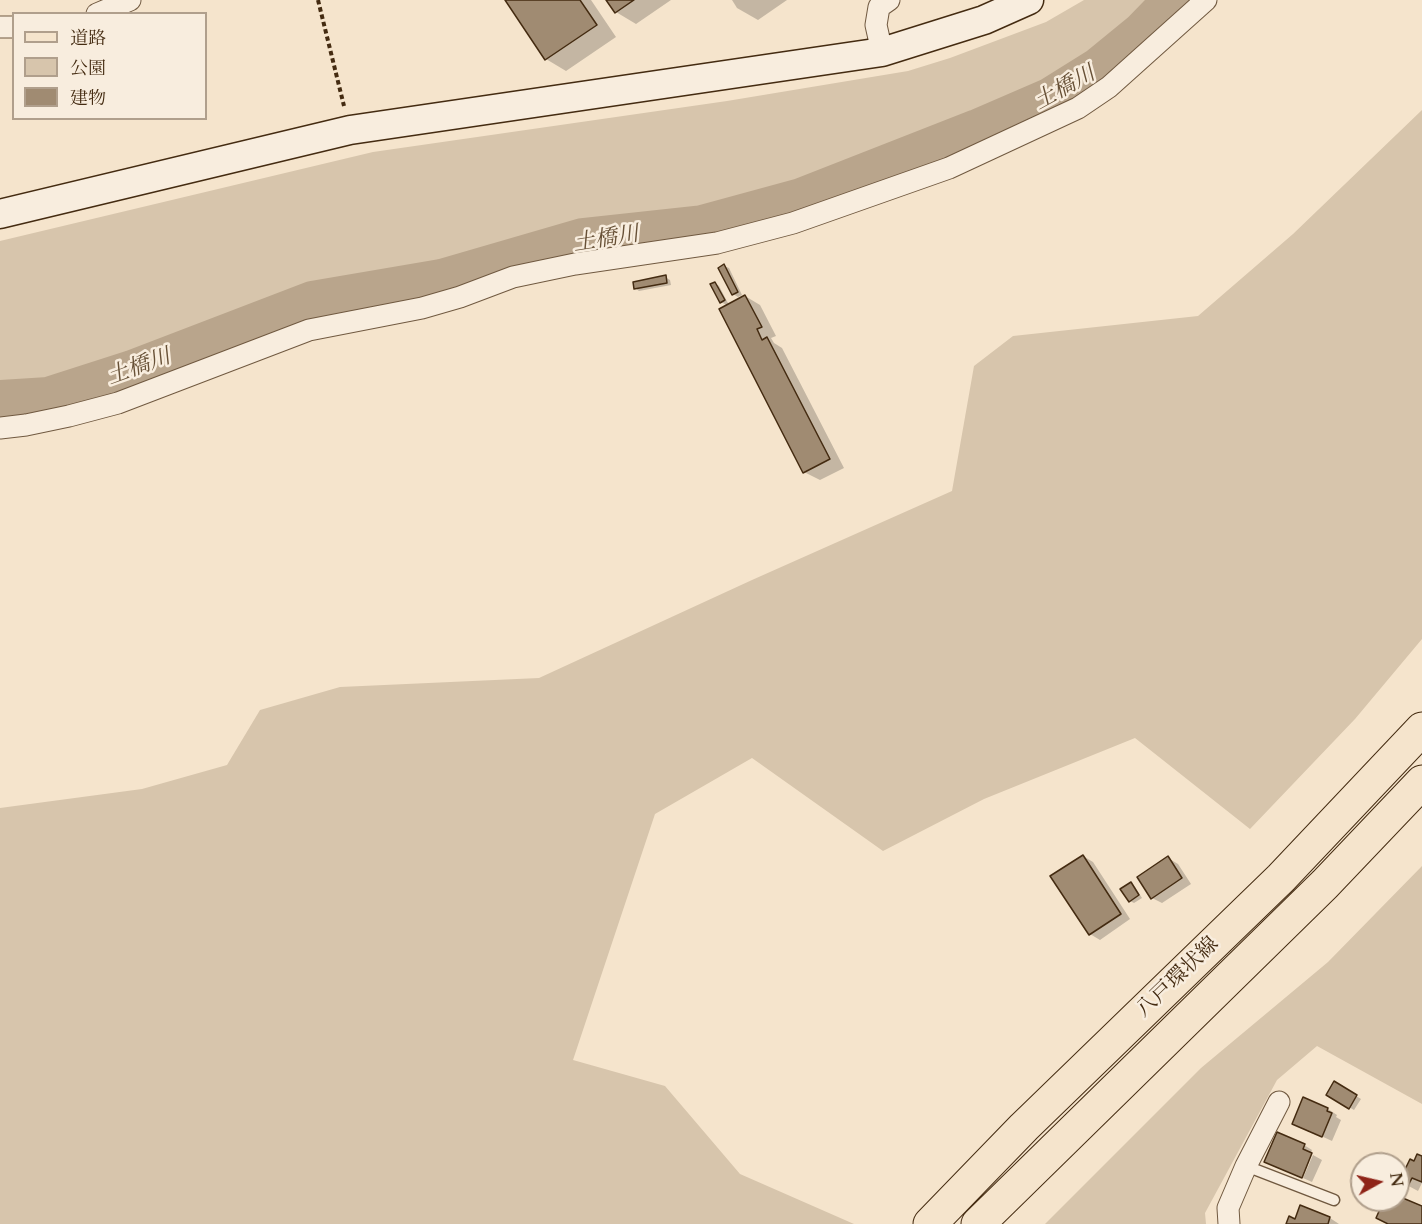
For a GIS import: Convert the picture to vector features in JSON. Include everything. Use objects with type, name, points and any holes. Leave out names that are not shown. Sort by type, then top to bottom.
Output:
[{"type":"main road","name":"八戸環状線","points":[[930,1224],[1024,1127],[1281,878],[1422,729]]},
{"type":"main road","name":"八戸環状線","points":[[978,1224],[1325,884],[1422,782]]},
{"type":"street","points":[[102,12],[130,0]]},
{"type":"street","points":[[882,52],[876,26],[879,7],[889,0]]},
{"type":"street","points":[[0,214],[350,130],[882,52],[984,20],[1029,0]]},
{"type":"street","points":[[0,428],[58,418],[118,402],[309,330],[422,308],[460,297],[513,277],[575,264],[717,243],[793,223],[871,196],[949,168],[1078,108],[1109,87],[1206,0]]},
{"type":"street","points":[[1229,1224],[1228,1208],[1246,1166],[1279,1102]]},
{"type":"lane","points":[[1246,1166],[1334,1200]]},
{"type":"path","points":[[318,0],[345,110]]},
{"type":"green space","points":[[1084,0],[1165,0],[1102,60],[1059,87],[1010,109],[996,109],[943,131],[925,146],[801,194],[700,223],[624,229],[604,217],[585,221],[575,233],[433,277],[309,295],[140,364],[52,389],[0,394],[0,241],[373,152],[727,101],[908,71],[950,58],[1046,22]]},
{"type":"green space","points":[[1422,110],[1422,639],[1355,719],[1250,829],[1135,738],[984,799],[883,851],[752,758],[655,814],[573,1060],[665,1086],[740,1174],[854,1224],[0,1224],[0,808],[142,789],[227,765],[260,710],[340,687],[539,678],[952,491],[974,366],[1013,336],[1198,316],[1293,234]]},
{"type":"green space","points":[[1422,866],[1422,1104],[1317,1046],[1277,1080],[1205,1213],[1206,1224],[1045,1224],[1201,1068],[1328,962]]},
{"type":"building","points":[[505,0],[580,0],[597,25],[545,60]]},
{"type":"building","points":[[606,0],[634,0],[615,13]]},
{"type":"building","points":[[724,264],[738,292],[732,295],[718,268]]},
{"type":"building","points":[[666,275],[667,283],[634,289],[633,282]]},
{"type":"building","points":[[715,282],[725,300],[720,303],[710,284]]},
{"type":"building","points":[[745,295],[762,327],[757,329],[762,340],[767,337],[830,459],[803,473],[719,309]]},
{"type":"building","points":[[1083,855],[1121,914],[1089,935],[1050,876]]},
{"type":"building","points":[[1168,856],[1182,878],[1151,899],[1137,877]]},
{"type":"building","points":[[1131,882],[1139,895],[1129,902],[1120,889]]},
{"type":"building","points":[[1334,1081],[1357,1095],[1349,1109],[1326,1095]]},
{"type":"building","points":[[1303,1097],[1328,1108],[1327,1111],[1332,1113],[1322,1137],[1292,1124]]},
{"type":"building","points":[[1277,1132],[1305,1144],[1303,1149],[1312,1153],[1302,1178],[1264,1162]]},
{"type":"building","points":[[1417,1154],[1422,1156],[1422,1182],[1412,1178],[1410,1182],[1410,1159],[1414,1161]]},
{"type":"building","points":[[1410,1201],[1422,1206],[1422,1224],[1388,1224],[1376,1218],[1379,1212],[1410,1212]]},
{"type":"building","points":[[1300,1205],[1330,1217],[1328,1224],[1286,1224],[1289,1216],[1295,1219]]},
{"type":"waterway","name":"土橋川","points":[[0,403],[49,400],[133,373],[313,304],[442,282],[583,241],[703,228],[802,201],[978,132],[1052,100],[1100,70],[1144,34],[1177,0]]}]
